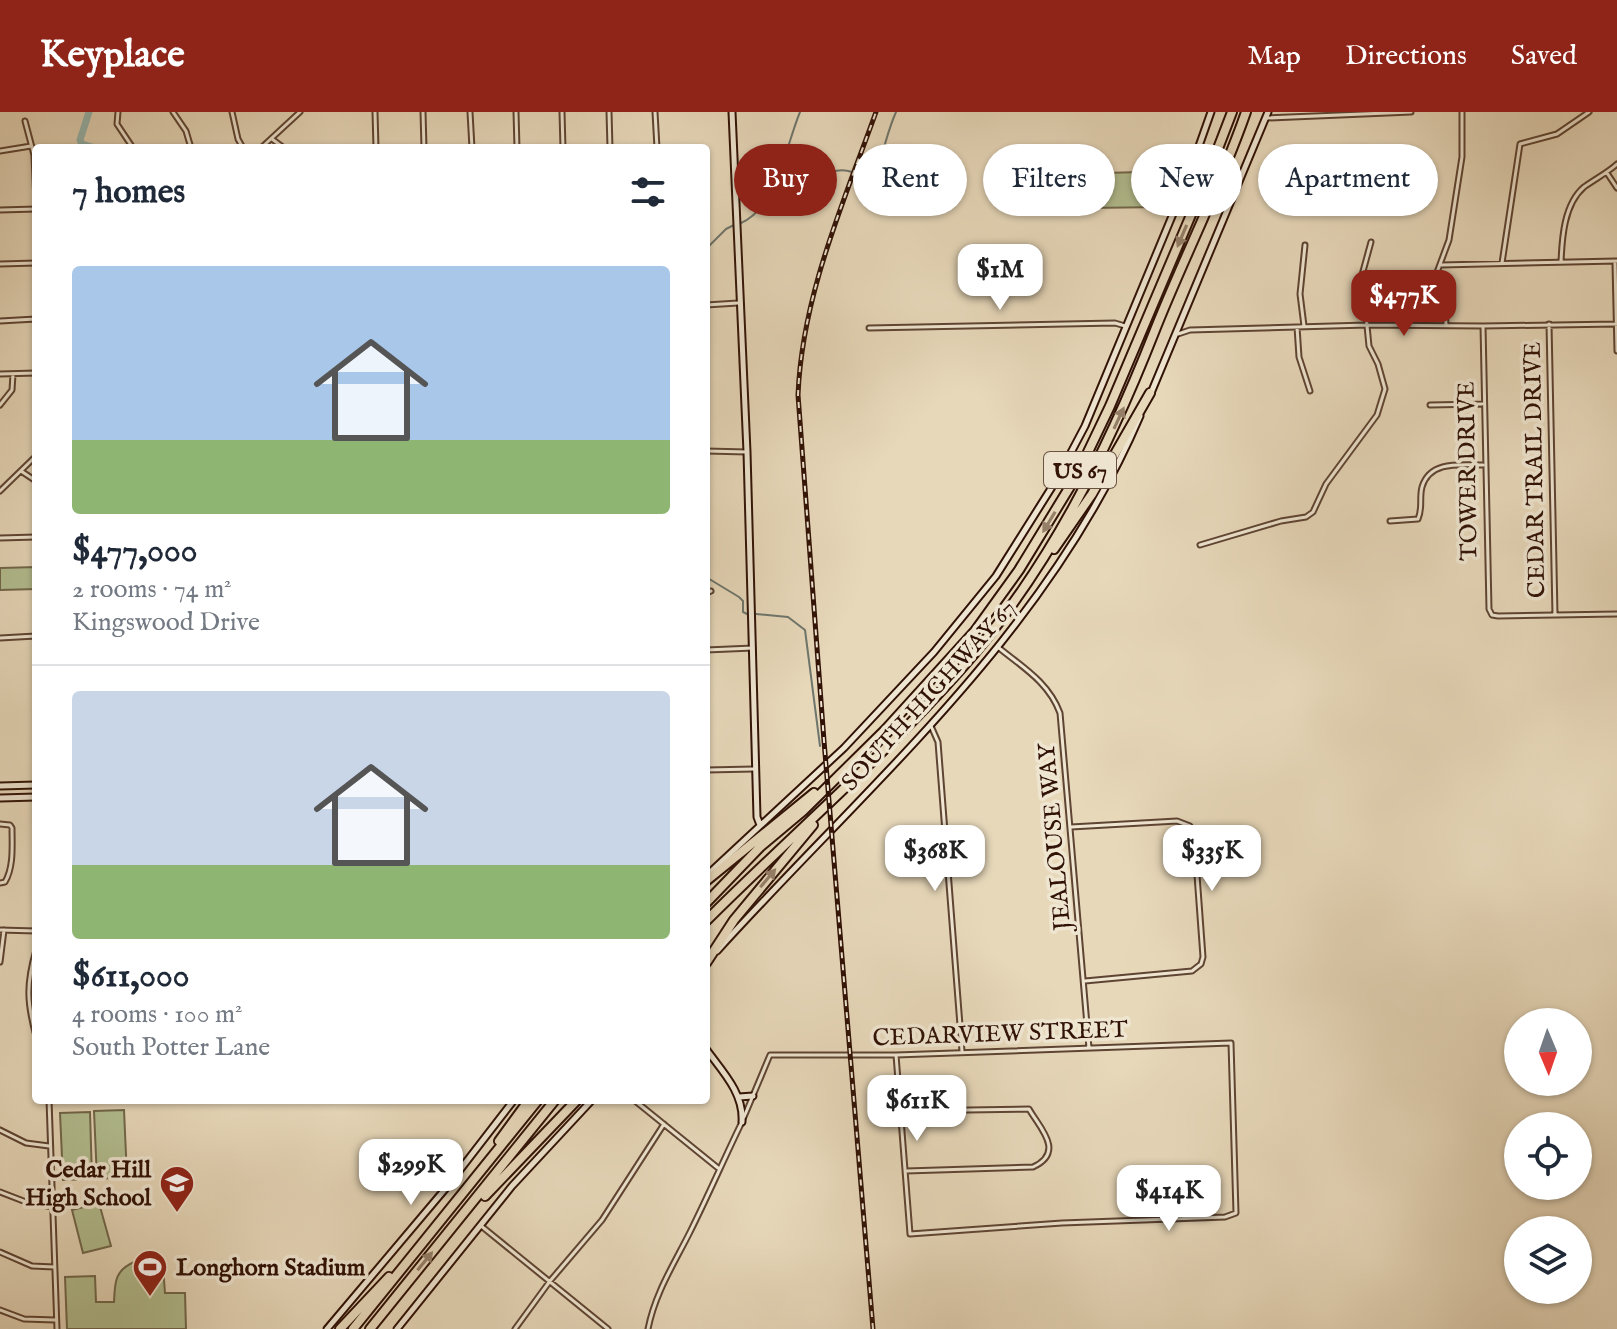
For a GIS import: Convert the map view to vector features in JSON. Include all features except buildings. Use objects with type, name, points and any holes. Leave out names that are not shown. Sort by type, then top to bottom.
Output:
[{"type":"highway","name":"US 67","points":[[710,899],[760,847],[841,774],[975,631],[1019,570],[1062,501],[1110,406],[1232,112]]},
{"type":"highway","name":"US 67","points":[[710,917],[761,865],[822,812],[961,669],[993,630],[1042,560],[1091,476],[1129,397],[1225,171],[1246,112]]},
{"type":"highway","points":[[1042,560],[1048,557],[1085,506],[1150,393]]},
{"type":"highway","points":[[710,875],[841,774]]},
{"type":"highway","points":[[710,957],[734,920],[822,812]]},
{"type":"highway","points":[[479,1174],[484,1162],[526,1104]]},
{"type":"highway","points":[[353,1329],[535,1104]]},
{"type":"highway","points":[[370,1329],[552,1104]]},
{"type":"highway","points":[[455,1224],[470,1213],[573,1104]]},
{"type":"highway","points":[[340,1329],[394,1272],[408,1262]]},
{"type":"highway","points":[[377,1329],[395,1298]]},
{"type":"main road","points":[[732,112],[747,452],[757,817],[760,825]]},
{"type":"main road","name":"SOUTH HIGHWAY 67","points":[[710,874],[844,748],[934,652],[996,576],[1068,460],[1187,180],[1211,112]]},
{"type":"main road","name":"SOUTH HIGHWAY 67","points":[[710,959],[931,726],[999,648],[1073,546],[1126,450],[1267,115]]},
{"type":"main road","points":[[0,786],[32,785]]},
{"type":"main road","points":[[0,798],[32,797]]},
{"type":"main road","points":[[710,1055],[739,1097],[743,1109],[742,1122]]},
{"type":"main road","points":[[739,1097],[753,1096]]},
{"type":"main road","points":[[327,1329],[446,1188],[511,1104]]},
{"type":"main road","points":[[397,1329],[521,1176],[588,1104]]},
{"type":"street","points":[[118,112],[117,124],[130,144]]},
{"type":"street","points":[[173,112],[186,131],[190,144]]},
{"type":"street","points":[[232,112],[241,144]]},
{"type":"street","points":[[266,144],[300,112]]},
{"type":"street","points":[[375,112],[376,144]]},
{"type":"street","points":[[423,112],[424,144]]},
{"type":"street","points":[[470,112],[472,144]]},
{"type":"street","points":[[516,112],[517,144]]},
{"type":"street","points":[[562,112],[563,144]]},
{"type":"street","points":[[609,112],[610,144]]},
{"type":"street","points":[[655,112],[657,144]]},
{"type":"street","points":[[1267,115],[1411,112]]},
{"type":"street","points":[[1446,325],[1445,306],[1436,281],[1449,240],[1462,157],[1462,112]]},
{"type":"street","points":[[1502,263],[1520,144],[1557,134],[1589,112]]},
{"type":"street","points":[[25,121],[32,149]]},
{"type":"street","points":[[272,139],[279,144]]},
{"type":"street","points":[[0,151],[31,146]]},
{"type":"street","points":[[1561,262],[1569,210],[1581,190],[1617,164]]},
{"type":"street","points":[[1607,173],[1617,188]]},
{"type":"street","points":[[0,210],[32,209]]},
{"type":"street","points":[[1200,545],[1281,521],[1306,517],[1313,512],[1326,484],[1382,406],[1384,380],[1369,346],[1362,275],[1371,242]]},
{"type":"street","points":[[1304,326],[1300,294],[1305,245]]},
{"type":"street","points":[[1441,265],[1616,261],[1617,351]]},
{"type":"street","points":[[0,264],[32,263]]},
{"type":"street","points":[[710,305],[741,303]]},
{"type":"street","points":[[0,321],[32,319]]},
{"type":"street","points":[[1180,321],[1190,330]]},
{"type":"street","points":[[869,328],[1112,323],[1125,326]]},
{"type":"street","name":"CEDAR TRAIL DRIVE","points":[[1549,324],[1555,615]]},
{"type":"street","points":[[1173,337],[1190,330],[1304,326],[1617,324]]},
{"type":"street","name":"TOWER DRIVE","points":[[1483,326],[1488,606],[1492,615],[1555,615]]},
{"type":"street","points":[[1297,327],[1299,357],[1310,391]]},
{"type":"street","points":[[0,374],[32,373]]},
{"type":"street","points":[[0,405],[12,390],[13,374]]},
{"type":"street","points":[[1430,405],[1483,404]]},
{"type":"street","points":[[710,451],[747,452]]},
{"type":"street","points":[[0,491],[32,460]]},
{"type":"street","points":[[1390,521],[1418,519],[1423,485],[1432,471],[1447,465],[1484,465]]},
{"type":"street","points":[[21,471],[32,478]]},
{"type":"street","points":[[0,538],[32,537]]},
{"type":"street","points":[[1555,615],[1617,614]]},
{"type":"street","points":[[0,638],[32,636]]},
{"type":"street","points":[[710,650],[753,648]]},
{"type":"street","name":"JEALOUSE WAY","points":[[999,648],[1044,683],[1057,704],[1062,722],[1089,1048]]},
{"type":"street","points":[[931,726],[938,742],[962,1053]]},
{"type":"street","points":[[710,770],[756,769]]},
{"type":"street","points":[[1071,827],[1177,821],[1190,826],[1194,834],[1201,964],[1192,971],[1085,981]]},
{"type":"street","points":[[0,824],[10,825],[12,851],[8,876],[2,883]]},
{"type":"street","points":[[0,962],[2,930],[32,931]]},
{"type":"street","points":[[32,963],[27,994],[32,1017]]},
{"type":"street","name":"CEDARVIEW STREET","points":[[753,1096],[770,1055],[896,1055],[1231,1043],[1236,1213],[1225,1217],[1062,1223],[910,1234],[906,1171]]},
{"type":"street","points":[[896,1055],[900,1111],[906,1171],[1037,1166],[1048,1153],[1048,1139],[1029,1109],[900,1111]]},
{"type":"street","points":[[648,1329],[662,1284],[690,1232],[753,1096]]},
{"type":"street","points":[[49,1104],[57,1329]]},
{"type":"street","points":[[639,1104],[719,1169]]},
{"type":"street","points":[[515,1329],[550,1281],[602,1220],[664,1124]]},
{"type":"street","points":[[0,1130],[26,1143],[50,1146]]},
{"type":"street","points":[[0,1192],[26,1202],[53,1207]]},
{"type":"street","points":[[480,1225],[608,1329]]},
{"type":"street","points":[[0,1252],[32,1266],[55,1267]]},
{"type":"street","points":[[0,1310],[24,1319],[56,1320]]},
{"type":"green space","points":[[1131,172],[1131,207],[1115,208],[1115,173]]},
{"type":"green space","points":[[32,567],[32,589],[0,590],[0,568]]},
{"type":"green space","points":[[124,1110],[127,1177],[97,1179],[94,1111]]},
{"type":"green space","points":[[90,1112],[92,1179],[63,1180],[60,1113]]},
{"type":"green space","points":[[99,1203],[111,1246],[83,1253],[72,1210]]},
{"type":"green space","name":"Longhorn Stadium","points":[[134,1262],[163,1267],[165,1293],[185,1293],[186,1329],[67,1329],[65,1277],[95,1276],[96,1302],[114,1302],[119,1274]]},
{"type":"waterway","points":[[82,144],[80,140],[89,112]]},
{"type":"waterway","points":[[741,223],[753,215],[772,190],[800,112]]},
{"type":"waterway","points":[[885,144],[896,112]]},
{"type":"waterway","points":[[837,171],[852,172]]},
{"type":"waterway","points":[[710,245],[734,225]]},
{"type":"waterway","points":[[710,579],[739,597],[743,601],[743,612],[749,615]]},
{"type":"waterway","points":[[756,614],[788,617],[805,630],[820,746]]},
{"type":"railway","points":[[873,1329],[798,395],[801,358],[816,286],[876,112]]},
{"type":"place","name":"Cedar Hill High School","points":[[177,1214]]},
{"type":"place","name":"Longhorn Stadium","points":[[150,1298]]}]
